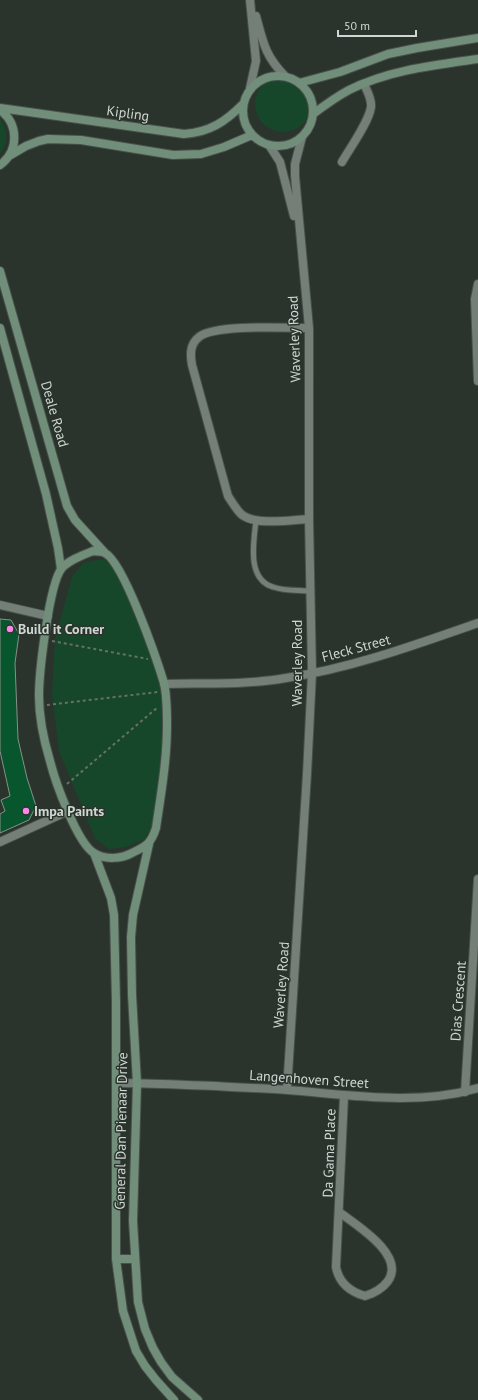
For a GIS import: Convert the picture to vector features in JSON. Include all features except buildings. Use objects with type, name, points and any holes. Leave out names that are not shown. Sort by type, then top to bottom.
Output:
[{"type":"street","points":[[250,0],[262,41],[275,66],[285,76],[299,83],[306,89],[313,105],[313,114],[308,130],[302,137],[287,145],[278,147],[260,142],[252,135],[246,126],[242,115],[243,104],[250,88],[256,61],[250,0]]},
{"type":"street","points":[[299,83],[340,72],[388,54],[478,38]]},
{"type":"street","points":[[313,114],[332,100],[350,90],[394,73],[478,59]]},
{"type":"street","points":[[250,88],[266,77],[276,75],[285,76]]},
{"type":"street","points":[[342,162],[364,124],[371,108],[370,97],[364,84]]},
{"type":"street","name":"Kipling","points":[[0,109],[184,134],[207,130],[221,123],[243,104]]},
{"type":"street","points":[[0,109],[12,123],[15,134],[14,146],[9,156]]},
{"type":"street","points":[[0,165],[9,156],[26,146],[39,141],[55,139],[81,140],[173,155],[200,154],[224,147],[252,135]]},
{"type":"street","name":"Waverley Road","points":[[287,1090],[312,673],[309,519],[309,328],[295,176],[302,137]]},
{"type":"street","name":"Waverley Road","points":[[269,145],[280,162],[300,236]]},
{"type":"street","name":"Deale Road","points":[[0,271],[67,506],[75,520],[114,562],[127,583],[157,661],[164,688]]},
{"type":"street","points":[[478,284],[475,300],[478,381]]},
{"type":"street","points":[[0,328],[46,494],[61,569]]},
{"type":"street","points":[[309,328],[248,328],[214,330],[199,336],[192,346],[190,354],[228,496],[232,504],[241,515],[250,520],[309,519]]},
{"type":"street","points":[[40,710],[39,696],[45,639],[55,581],[61,569],[67,563],[93,551],[105,553]]},
{"type":"street","points":[[0,605],[48,616]]},
{"type":"street","name":"Fleck Street","points":[[164,688],[284,679],[396,652],[478,623]]},
{"type":"street","name":"General Dan Pienaar Drive","points":[[164,688],[167,725],[165,763],[156,828],[153,837],[148,844],[146,861],[133,915],[131,936],[132,995],[137,1083],[132,1221],[138,1302],[145,1329],[153,1348],[172,1377],[198,1400]]},
{"type":"street","name":"General Dan Pienaar Drive","points":[[40,710],[42,731],[50,762],[60,790],[68,811],[80,835],[87,846],[94,853],[111,898],[114,915],[116,1259],[123,1311],[136,1351],[145,1366],[174,1400]]},
{"type":"street","points":[[0,842],[68,811]]},
{"type":"street","points":[[94,853],[107,858],[126,856],[148,844]]},
{"type":"street","name":"Dias Crescent","points":[[465,1092],[476,953],[478,879]]},
{"type":"street","name":"Langenhoven Street","points":[[116,1083],[287,1090],[344,1096],[393,1097],[430,1097],[465,1092],[478,1088]]},
{"type":"street","name":"Da Gama Place","points":[[339,1212],[386,1251],[392,1271],[389,1279],[383,1287],[374,1293],[366,1296],[360,1294],[349,1288],[337,1275],[336,1253],[344,1096]]},
{"type":"street","points":[[116,1259],[134,1259]]},
{"type":"lane","points":[[256,520],[254,556],[258,578],[264,584],[274,588],[310,592]]},
{"type":"path","points":[[45,639],[157,661]]},
{"type":"path","points":[[40,710],[164,688]]},
{"type":"path","points":[[60,790],[166,701]]},
{"type":"green space","points":[[277,76],[289,76],[299,80],[307,88],[311,98],[311,110],[307,120],[299,128],[289,132],[277,132],[267,128],[259,120],[255,110],[255,98],[259,88],[267,80]]},
{"type":"green space","points":[[0,118],[5,127],[6,140],[0,154]]},
{"type":"green space","points":[[103,559],[120,572],[154,656],[165,707],[155,821],[145,839],[126,847],[109,849],[95,838],[59,751],[52,694],[55,639],[72,577],[83,563]]},
{"type":"place","name":"Build it Corner","points":[[10,629]]},
{"type":"place","name":"Impa Paints","points":[[26,811]]}]
